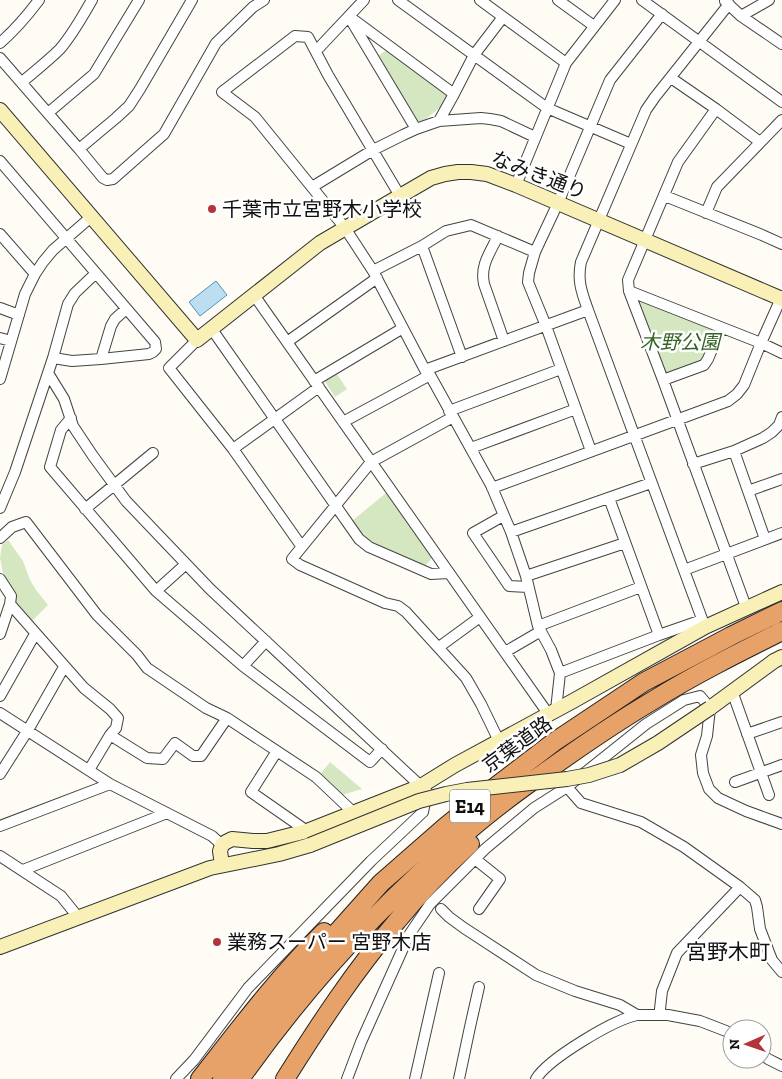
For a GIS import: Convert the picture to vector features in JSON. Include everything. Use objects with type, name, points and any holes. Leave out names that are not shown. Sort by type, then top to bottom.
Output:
[{"type":"highway","name":"京葉道路","points":[[222,1079],[252,1036],[332,938],[381,883],[444,827],[554,742],[644,682],[782,611]]},
{"type":"highway","name":"京葉道路","points":[[240,1079],[289,1013],[351,942],[384,908],[466,832],[508,798],[653,700],[712,666],[782,631]]},
{"type":"highway","points":[[288,1074],[344,990],[414,900],[447,865],[565,758]]},
{"type":"highway","points":[[200,1079],[247,1018],[302,954],[336,921],[381,883]]},
{"type":"street","points":[[0,43],[26,18],[39,0]]},
{"type":"street","points":[[22,82],[61,48],[77,27],[92,0]]},
{"type":"street","points":[[48,113],[94,74],[139,0]]},
{"type":"street","points":[[79,149],[129,106],[192,0]]},
{"type":"street","points":[[0,58],[103,178],[107,180],[113,179],[164,134],[216,43],[250,4],[264,0]]},
{"type":"street","points":[[316,51],[364,0]]},
{"type":"street","points":[[398,0],[547,108],[631,144]]},
{"type":"street","points":[[480,0],[566,63]]},
{"type":"street","points":[[558,0],[594,26]]},
{"type":"street","points":[[516,184],[566,63],[615,0]]},
{"type":"street","points":[[741,16],[769,0]]},
{"type":"street","points":[[648,2],[699,42],[782,102]]},
{"type":"street","points":[[703,623],[588,310],[580,285],[579,272],[581,262],[646,110],[699,42],[727,2],[741,16],[782,44]]},
{"type":"street","points":[[591,451],[528,282],[529,273],[535,252],[610,80],[662,14]]},
{"type":"street","points":[[349,16],[454,94]]},
{"type":"street","points":[[349,16],[416,129]]},
{"type":"street","points":[[439,121],[474,55],[503,17]]},
{"type":"street","points":[[400,196],[328,75],[308,37],[295,36],[222,92],[255,117],[345,228],[375,275],[471,448],[492,488],[511,532],[526,576],[539,628],[560,672],[552,712]]},
{"type":"street","points":[[670,78],[760,142]]},
{"type":"street","points":[[716,109],[678,162],[628,280],[629,291],[746,607]]},
{"type":"street","points":[[0,110],[197,340],[169,368],[233,449],[302,547]]},
{"type":"street","points":[[312,187],[373,150],[416,129],[439,121],[490,119],[535,137]]},
{"type":"street","points":[[706,213],[717,188],[782,120]]},
{"type":"street","points":[[0,161],[155,342],[156,348],[149,354],[101,359],[72,361],[53,358]]},
{"type":"street","name":"なみき通り","points":[[197,340],[320,243],[432,178],[458,172],[487,174],[516,184],[782,298]]},
{"type":"street","points":[[665,196],[782,244]]},
{"type":"street","points":[[0,379],[25,294],[35,274],[53,250],[91,217]]},
{"type":"street","points":[[287,342],[375,275],[446,231],[471,225],[535,252]]},
{"type":"street","points":[[0,234],[35,274]]},
{"type":"street","points":[[498,236],[484,265],[482,276],[504,341]]},
{"type":"street","points":[[422,246],[462,357]]},
{"type":"street","points":[[0,508],[16,472],[53,358],[68,304],[75,293],[96,273]]},
{"type":"street","points":[[629,291],[782,353]]},
{"type":"street","points":[[254,295],[505,652],[552,712]]},
{"type":"street","points":[[492,488],[728,400],[737,394],[744,385],[760,343],[782,298]]},
{"type":"street","points":[[0,308],[19,315]]},
{"type":"street","points":[[101,359],[111,326],[126,308]]},
{"type":"street","points":[[343,422],[428,373],[462,357],[588,310]]},
{"type":"street","points":[[211,328],[359,540],[369,547],[430,574],[449,573]]},
{"type":"street","points":[[233,449],[275,419],[317,384],[403,328]]},
{"type":"street","points":[[663,380],[704,365],[708,360],[721,328]]},
{"type":"street","points":[[0,338],[11,341]]},
{"type":"street","points":[[499,741],[466,678],[406,612],[398,606],[385,603],[300,565],[292,559],[371,462],[451,414],[561,368]]},
{"type":"street","points":[[48,373],[64,399],[73,426],[126,501],[210,589],[427,792],[423,812],[371,861],[248,988],[194,1060],[176,1079]]},
{"type":"street","points":[[471,448],[576,409]]},
{"type":"street","points":[[694,464],[734,451],[763,438],[772,432],[782,417]]},
{"type":"street","points":[[71,418],[61,430],[50,467],[156,591],[243,666],[370,762],[382,750]]},
{"type":"street","points":[[734,451],[765,539]]},
{"type":"street","points":[[85,508],[154,453]]},
{"type":"street","points":[[748,491],[782,479]]},
{"type":"street","points":[[511,532],[651,482]]},
{"type":"street","points":[[608,498],[659,635]]},
{"type":"street","points":[[503,516],[473,533],[509,586],[528,586]]},
{"type":"street","points":[[0,538],[12,527],[26,522],[97,615],[137,655],[147,668],[206,708],[227,718],[316,777],[354,813]]},
{"type":"street","points":[[684,570],[782,533]]},
{"type":"street","points":[[526,576],[625,543]]},
{"type":"street","points":[[156,591],[186,564]]},
{"type":"street","points":[[0,579],[11,596],[0,634]]},
{"type":"street","points":[[505,652],[539,628],[641,587]]},
{"type":"street","points":[[560,672],[659,635],[703,623],[782,592]]},
{"type":"street","points":[[10,604],[64,667],[84,688],[118,718],[116,728],[89,770]]},
{"type":"street","points":[[439,647],[480,617]]},
{"type":"street","points":[[222,865],[220,851],[222,845],[232,839],[267,841],[307,830],[421,786],[703,623]]},
{"type":"street","points":[[0,696],[35,634]]},
{"type":"street","points":[[243,666],[266,641]]},
{"type":"street","points":[[0,947],[210,868],[279,854],[310,845],[419,801],[467,790],[568,779],[620,765],[658,743],[782,657]]},
{"type":"street","points":[[0,774],[64,667]]},
{"type":"street","points":[[732,691],[769,795]]},
{"type":"street","points":[[347,1079],[361,1042],[409,934],[430,904],[485,849],[534,808],[567,787],[646,724],[684,700],[700,696],[710,708],[707,736],[701,755],[702,773],[709,789],[718,798],[746,811],[782,824]]},
{"type":"street","points":[[0,713],[110,784],[212,836],[222,845]]},
{"type":"street","points":[[110,736],[147,758],[163,759],[175,743],[193,756],[201,756],[227,718]]},
{"type":"street","points":[[747,734],[782,722]]},
{"type":"street","points":[[277,751],[251,792],[307,830]]},
{"type":"street","points":[[735,782],[782,765]]},
{"type":"street","points":[[0,826],[110,784]]},
{"type":"street","points":[[567,787],[581,803],[641,822],[684,847],[740,887],[755,900],[760,929],[772,960],[782,972]]},
{"type":"street","points":[[22,870],[167,813]]},
{"type":"street","points":[[0,856],[61,896],[78,918]]},
{"type":"street","points":[[475,859],[500,879],[479,909]]},
{"type":"street","points":[[661,1014],[662,991],[677,953],[740,887]]},
{"type":"street","points":[[441,909],[464,928],[536,975],[575,991],[620,1006],[636,1015]]},
{"type":"street","points":[[418,1078],[440,973]]},
{"type":"street","points":[[459,1079],[479,987]]},
{"type":"street","points":[[536,1079],[546,1066],[589,1037],[636,1015],[661,1014],[700,1021],[722,1029]]},
{"type":"green space","points":[[388,49],[450,93],[451,99],[423,121],[417,121],[378,56]]},
{"type":"green space","name":"木野公園","points":[[644,299],[716,327],[706,360],[669,374],[662,371],[638,305]]},
{"type":"green space","points":[[336,373],[347,389],[335,397],[324,380]]},
{"type":"green space","points":[[386,493],[432,558],[424,567],[367,539],[352,521]]},
{"type":"green space","points":[[8,540],[23,561],[36,590],[48,605],[30,623],[18,609],[3,574],[0,558],[2,545]]},
{"type":"green space","points":[[330,762],[362,789],[342,795],[319,776]]},
{"type":"water","points":[[216,281],[227,295],[200,316],[189,302]]},
{"type":"place","name":"千葉市立宮野木小学校","points":[[212,209]]},
{"type":"place","name":"業務スーパー 宮野木店","points":[[217,942]]},
{"type":"district","name":"宮野木町","points":[[728,952]]}]
